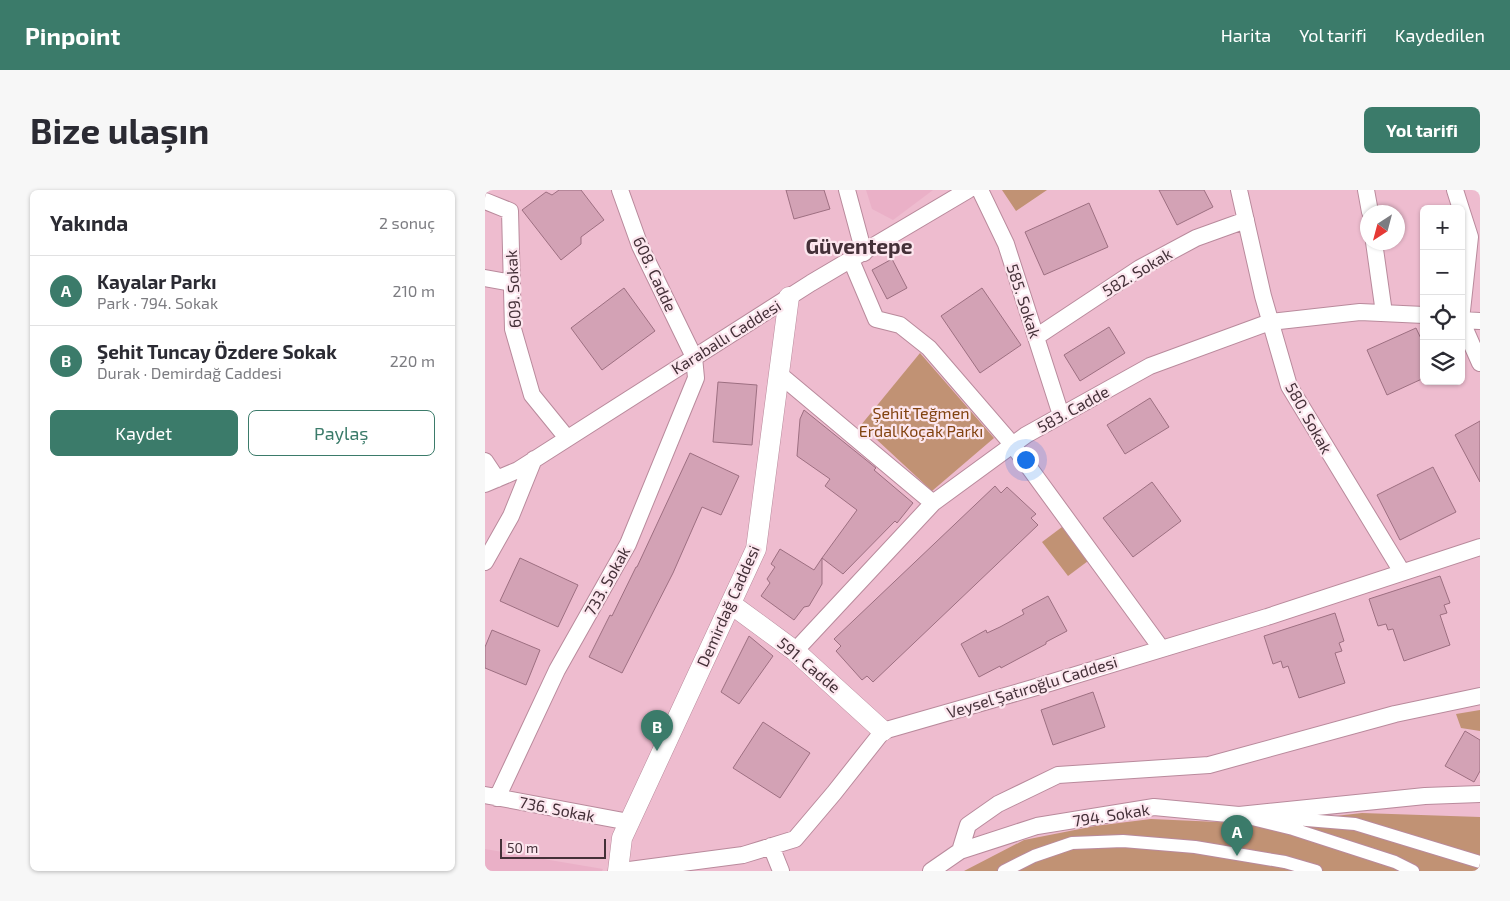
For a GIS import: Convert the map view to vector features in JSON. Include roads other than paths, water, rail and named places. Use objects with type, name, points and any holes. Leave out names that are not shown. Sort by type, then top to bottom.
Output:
[{"type":"street","name":"608. Cadde","points":[[620,190],[640,246],[693,357]]},
{"type":"street","points":[[847,190],[858,256],[876,319],[900,325],[929,348],[1013,444],[1161,648]]},
{"type":"street","name":"Karaballı Caddesi","points":[[491,482],[535,459],[789,296],[968,190]]},
{"type":"street","name":"585. Sokak","points":[[980,190],[1006,244],[1061,415]]},
{"type":"street","name":"580. Sokak","points":[[1239,190],[1271,322],[1289,386],[1402,572]]},
{"type":"street","points":[[1366,190],[1369,205]]},
{"type":"street","points":[[1455,190],[1460,205]]},
{"type":"street","name":"609. Sokak","points":[[485,201],[510,211],[513,329],[532,395],[567,438]]},
{"type":"street","name":"582. Sokak","points":[[1036,337],[1140,268],[1196,238],[1246,220]]},
{"type":"street","points":[[1464,295],[1470,237],[1465,221]]},
{"type":"street","points":[[1375,250],[1384,313]]},
{"type":"street","points":[[485,278],[512,283]]},
{"type":"street","name":"Demirdağ Caddesi","points":[[618,871],[622,838],[756,549],[789,296]]},
{"type":"street","name":"583. Cadde","points":[[795,651],[933,503],[1013,444],[1061,415],[1151,366],[1271,322],[1360,312],[1420,315]]},
{"type":"street","points":[[1465,320],[1480,321]]},
{"type":"street","points":[[1465,329],[1480,363]]},
{"type":"street","name":"733. Sokak","points":[[491,796],[557,670],[628,544],[696,378],[693,357]]},
{"type":"street","points":[[779,374],[933,503]]},
{"type":"street","points":[[485,562],[511,516],[535,459]]},
{"type":"street","points":[[485,461],[491,482]]},
{"type":"street","name":"Veysel Şatıroğlu Caddesi","points":[[883,731],[1267,617],[1480,547]]},
{"type":"street","name":"591. Cadde","points":[[731,604],[795,651],[883,731]]},
{"type":"street","points":[[960,851],[968,825],[998,804],[1058,775],[1209,764],[1395,714],[1480,696]]},
{"type":"street","points":[[623,871],[743,855],[795,839],[883,731]]},
{"type":"street","name":"794. Sokak","points":[[931,871],[960,851],[1037,826],[1155,807],[1239,815],[1425,796],[1480,794]]},
{"type":"street","name":"736. Sokak","points":[[491,796],[629,822]]},
{"type":"street","points":[[1239,815],[1355,824],[1480,862]]},
{"type":"street","points":[[1239,815],[1395,862],[1413,871]]},
{"type":"street","points":[[1003,871],[1034,856],[1072,844],[1123,841],[1205,848],[1285,862],[1316,871]]},
{"type":"street","points":[[771,846],[781,871]]},
{"type":"place","name":"Şehit Tuncay Özdere Sokak","points":[[657,751]]},
{"type":"place","name":"Kayalar Parkı","points":[[1237,856]]},
{"type":"district","name":"Güventepe","points":[[859,247]]},
{"type":"park label","name":"Şehit Teğmen Erdal Koçak Parkı","points":[[921,422]]}]
